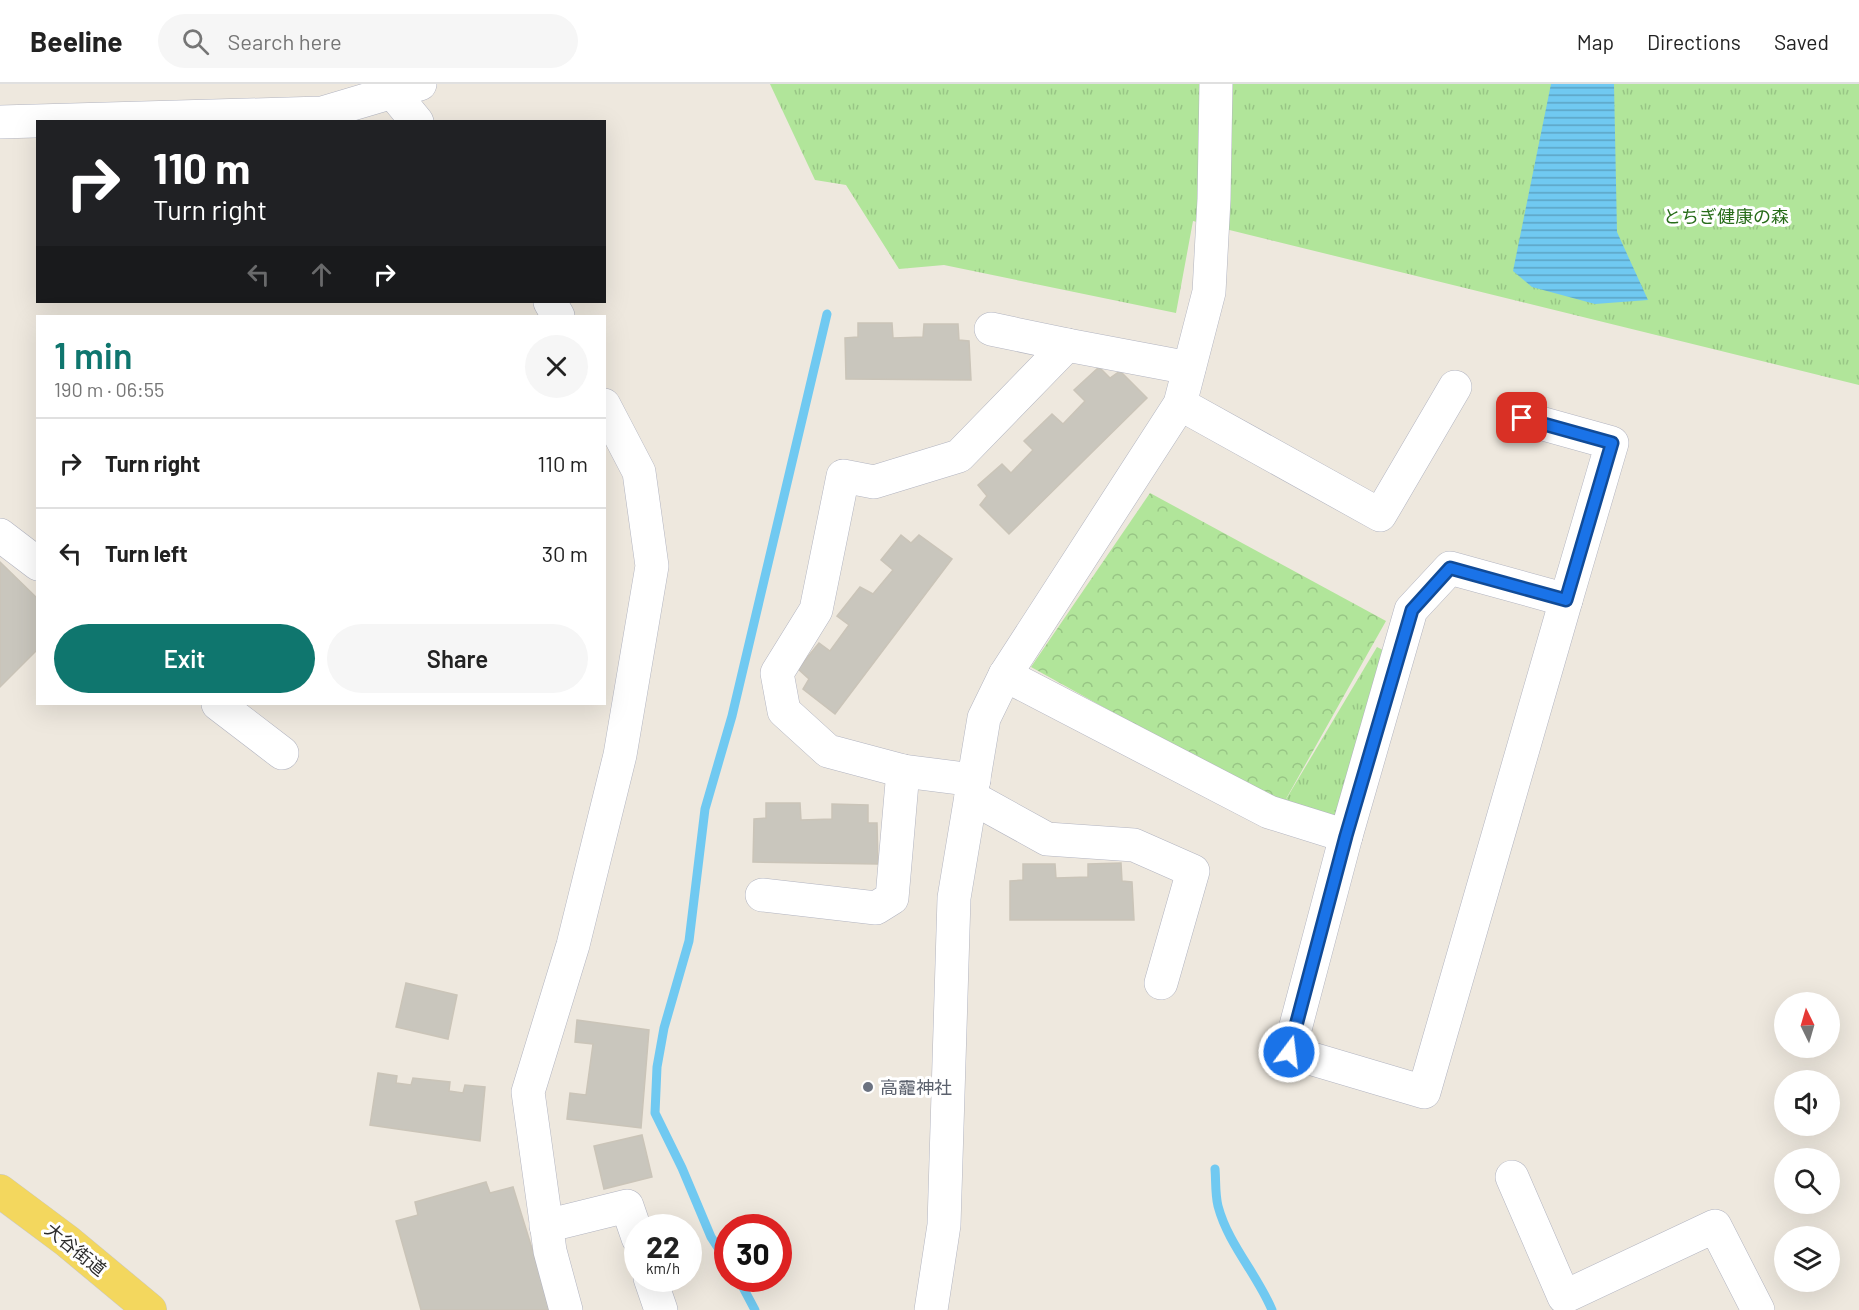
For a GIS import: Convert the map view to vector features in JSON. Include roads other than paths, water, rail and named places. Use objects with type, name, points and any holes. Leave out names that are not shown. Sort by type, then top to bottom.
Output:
[{"type":"main road","name":"大谷街道","points":[[0,1191],[67,1241],[150,1310]]},
{"type":"street","points":[[932,1310],[944,1225],[954,898],[984,718],[1005,675],[1180,405],[1209,292],[1214,199],[1216,84]]},
{"type":"street","points":[[72,120],[322,113],[400,87],[416,120]]},
{"type":"street","points":[[0,122],[36,121]]},
{"type":"street","points":[[991,329],[1189,368]]},
{"type":"street","points":[[1068,345],[959,456],[874,482],[843,476],[816,610],[777,673],[784,711],[828,752],[972,789],[1047,839],[1134,845],[1193,871],[1161,983]]},
{"type":"street","points":[[1180,405],[1380,515],[1455,387]]},
{"type":"street","points":[[566,1310],[550,1251],[528,1092],[573,945],[620,755],[652,566],[639,472],[606,409]]},
{"type":"street","points":[[1522,418],[1612,443],[1424,1092],[1289,1052],[1346,836],[1412,610],[1450,568],[1566,600]]},
{"type":"street","points":[[0,535],[36,562]]},
{"type":"street","points":[[1005,675],[1269,812],[1346,836]]},
{"type":"street","points":[[219,705],[282,753]]},
{"type":"street","points":[[762,895],[876,908],[892,898],[903,771]]},
{"type":"street","points":[[1512,1177],[1564,1297],[1715,1226],[1758,1310]]},
{"type":"street","points":[[546,1227],[627,1206],[630,1214]]},
{"type":"street","points":[[654,1292],[660,1310]]},
{"type":"water","points":[[1551,84],[1614,84],[1617,232],[1648,300],[1595,304],[1532,287],[1513,271]]},
{"type":"waterway","points":[[714,1242],[655,1113],[657,1067],[664,1028],[689,941],[705,809],[732,716],[827,314]]},
{"type":"waterway","points":[[1215,1169],[1217,1201],[1223,1220],[1272,1310]]},
{"type":"waterway","points":[[745,1292],[755,1310]]},
{"type":"place","name":"高靇神社","points":[[868,1087]]},
{"type":"park label","name":"とちぎ健康の森","points":[[1726,216]]}]
